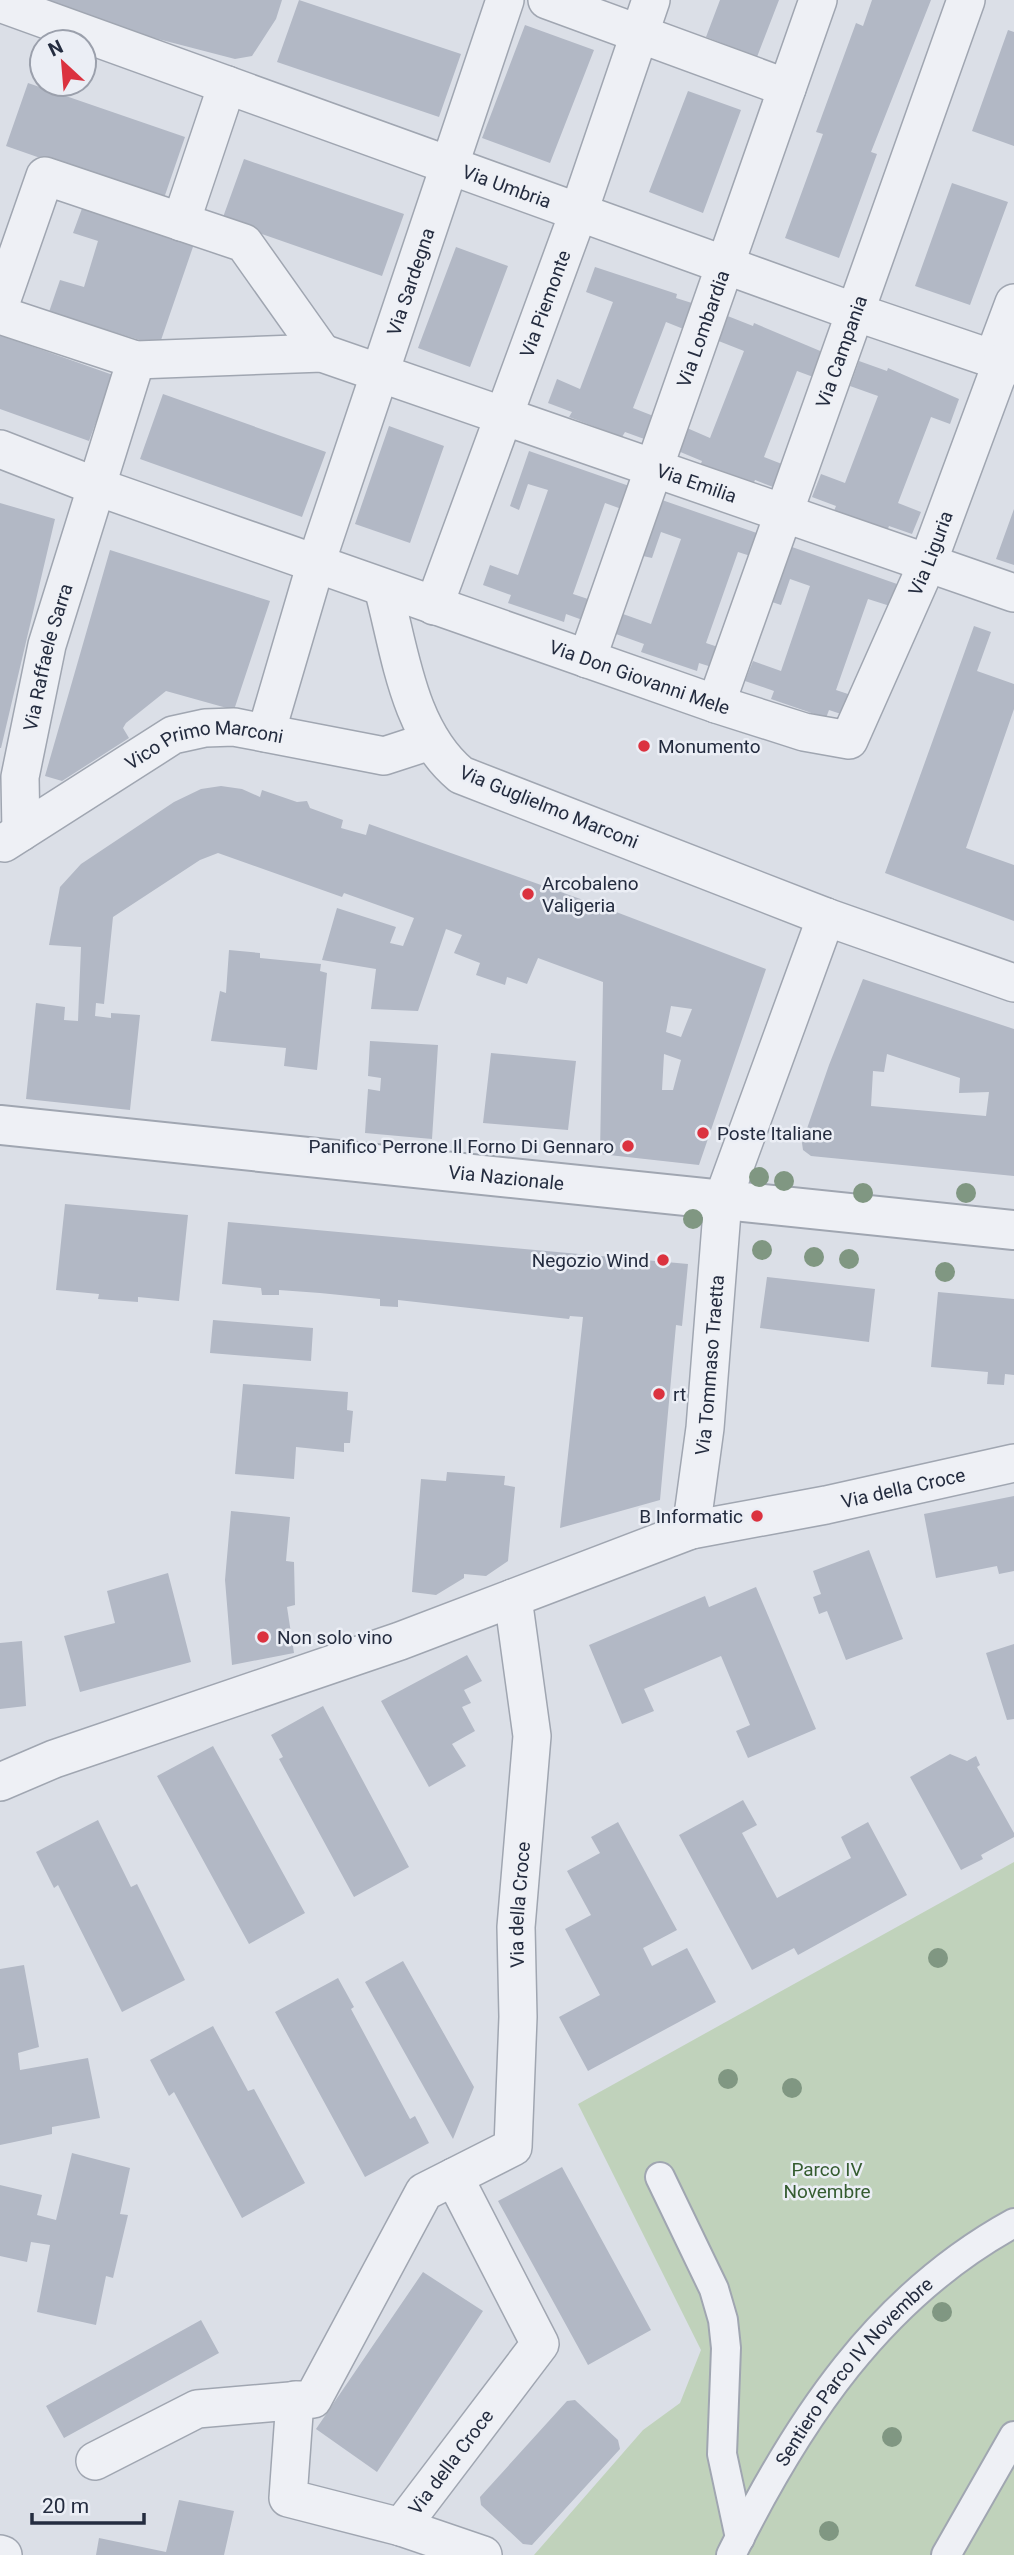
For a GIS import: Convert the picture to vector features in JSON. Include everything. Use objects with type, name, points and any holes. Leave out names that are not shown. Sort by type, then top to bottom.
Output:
[{"type":"street","name":"Via Sardegna","points":[[266,733],[316,563],[505,0]]},
{"type":"street","points":[[547,0],[787,88]]},
{"type":"street","name":"Via Piemonte","points":[[434,606],[579,211],[651,0]]},
{"type":"street","name":"Via Lombardia","points":[[587,659],[818,0]]},
{"type":"street","name":"Via Campania","points":[[716,704],[966,0]]},
{"type":"street","name":"Via Umbria","points":[[0,3],[855,312],[1003,362]]},
{"type":"street","points":[[181,222],[227,85]]},
{"type":"street","points":[[0,305],[45,176],[244,243],[322,353]]},
{"type":"street","name":"Via Liguria","points":[[849,740],[928,562],[1003,362],[1014,303]]},
{"type":"street","points":[[0,315],[136,360],[322,353]]},
{"type":"street","name":"Via Emilia","points":[[322,353],[503,418],[1014,593]]},
{"type":"street","name":"Via Raffaele Sarra","points":[[10,838],[39,680],[95,486],[136,360]]},
{"type":"street","points":[[0,449],[95,486],[383,588]]},
{"type":"street","name":"Via Don Giovanni Mele","points":[[383,588],[716,704],[804,732],[849,740]]},
{"type":"street","name":"Via Guglielmo Marconi","points":[[383,588],[412,698],[430,741],[441,759],[461,775],[826,917],[1014,983]]},
{"type":"street","name":"Vico Primo Marconi","points":[[10,838],[173,735],[219,727],[266,733],[384,756],[430,741]]},
{"type":"street","points":[[723,1199],[826,917]]},
{"type":"street","name":"Via Nazionale","points":[[0,1125],[1014,1230]]},
{"type":"street","name":"Via Tommaso Traetta","points":[[691,1530],[705,1428],[723,1199]]},
{"type":"street","name":"Via della Croce","points":[[0,1782],[54,1759],[400,1641],[691,1530],[826,1505],[1014,1463]]},
{"type":"street","name":"Via della Croce","points":[[95,2462],[197,2410],[313,2399],[424,2192],[513,2147],[518,2017],[516,1927],[532,1736],[513,1598]]},
{"type":"street","points":[[0,1755],[54,1759]]},
{"type":"street","name":"Via della Croce","points":[[401,2527],[540,2344],[454,2177]]},
{"type":"street","points":[[660,2177],[714,2289],[723,2319],[726,2348],[722,2454],[735,2547]]},
{"type":"street","name":"Sentiero Parco IV Novembre","points":[[735,2547],[833,2380],[921,2284],[979,2242],[1014,2223]]},
{"type":"street","name":"Via della Croce","points":[[295,2400],[288,2498],[401,2527],[483,2555]]},
{"type":"street","points":[[946,2555],[1014,2436]]},
{"type":"green space","name":"Parco IV Novembre","points":[[1014,1862],[1014,2555],[534,2555],[643,2430],[680,2403],[701,2350],[578,2104]]},
{"type":"building","points":[[29,0],[282,0],[276,19],[252,56],[235,59],[27,5]]},
{"type":"building","points":[[299,0],[461,54],[439,117],[277,62]]},
{"type":"building","points":[[720,0],[779,0],[757,57],[706,37]]},
{"type":"building","points":[[872,0],[931,0],[871,152],[877,154],[839,258],[785,238],[823,134],[816,132],[856,23],[863,26]]},
{"type":"building","points":[[525,25],[594,50],[550,163],[482,138]]},
{"type":"building","points":[[1008,30],[1014,32],[1014,146],[972,131]]},
{"type":"building","points":[[28,83],[28,98],[72,98],[185,137],[163,201],[6,146]]},
{"type":"building","points":[[688,91],[741,110],[703,213],[649,192]]},
{"type":"building","points":[[244,159],[404,214],[382,276],[222,220]]},
{"type":"building","points":[[952,183],[1008,202],[970,305],[915,286]]},
{"type":"building","points":[[84,203],[195,241],[159,346],[49,312],[60,280],[84,287],[98,241],[73,233]]},
{"type":"building","points":[[456,247],[508,266],[470,367],[418,348]]},
{"type":"building","points":[[595,267],[677,294],[676,298],[695,304],[686,330],[666,322],[633,408],[656,417],[647,440],[625,432],[622,437],[569,417],[572,412],[548,403],[557,379],[580,389],[613,302],[586,292]]},
{"type":"building","points":[[725,315],[753,326],[754,323],[825,353],[816,378],[797,371],[764,457],[787,466],[778,489],[755,480],[753,485],[700,466],[702,461],[678,451],[687,428],[710,438],[744,351],[716,340]]},
{"type":"building","points":[[0,335],[113,375],[89,441],[0,409]]},
{"type":"building","points":[[859,361],[887,371],[888,368],[959,399],[950,424],[931,417],[898,503],[921,512],[912,534],[889,526],[887,531],[834,511],[836,506],[812,497],[821,474],[845,483],[878,396],[850,386]]},
{"type":"building","points":[[163,394],[326,452],[302,517],[140,459]]},
{"type":"building","points":[[389,426],[444,446],[410,543],[355,524]]},
{"type":"building","points":[[529,451],[635,488],[627,511],[605,503],[573,594],[594,601],[588,622],[566,614],[564,622],[508,603],[511,595],[483,585],[490,565],[518,575],[548,490],[528,484],[519,510],[510,506]]},
{"type":"building","points":[[662,500],[768,537],[760,559],[738,552],[706,643],[727,650],[721,670],[699,663],[697,671],[641,652],[644,644],[616,634],[623,614],[651,624],[681,539],[661,532],[652,558],[643,556]]},
{"type":"building","points":[[0,503],[55,519],[1,748],[0,748]]},
{"type":"building","points":[[1014,509],[1014,565],[996,559]]},
{"type":"building","points":[[792,547],[897,584],[890,606],[868,599],[836,690],[857,697],[850,717],[829,710],[826,718],[771,699],[774,691],[745,681],[753,661],[781,671],[810,586],[790,579],[781,605],[772,602]]},
{"type":"building","points":[[110,550],[270,601],[234,710],[166,691],[126,723],[123,728],[129,738],[62,781],[45,776]]},
{"type":"building","points":[[974,626],[991,632],[977,671],[1014,684],[1014,709],[966,848],[1014,865],[1014,921],[885,873]]},
{"type":"building","points":[[221,786],[242,789],[260,797],[262,790],[297,802],[307,801],[310,808],[343,820],[341,828],[366,835],[369,824],[603,907],[766,969],[699,1165],[600,1154],[603,982],[538,958],[527,984],[507,977],[505,985],[476,975],[480,963],[454,953],[462,935],[446,929],[418,1011],[371,1009],[376,969],[322,960],[337,908],[396,927],[390,943],[403,946],[414,918],[344,893],[342,897],[218,853],[200,860],[113,917],[104,1004],[96,1003],[95,1016],[111,1018],[111,1013],[140,1015],[130,1110],[26,1099],[36,1003],[65,1007],[64,1020],[78,1021],[81,947],[49,945],[60,887],[81,864],[174,802],[201,789]],"holes":[[[671,1006],[692,1009],[681,1037],[666,1032]],[[664,1054],[681,1060],[673,1090],[662,1090]]]},
{"type":"building","points":[[229,950],[260,953],[260,958],[321,964],[320,971],[327,973],[317,1070],[284,1066],[286,1048],[211,1041],[220,991],[226,993]]},
{"type":"building","points":[[863,979],[1014,1029],[1014,1176],[811,1156],[803,1150],[802,1143]],"holes":[[[887,1054],[960,1078],[959,1093],[989,1092],[986,1116],[871,1106],[873,1071],[884,1072]]]},
{"type":"building","points":[[370,1041],[438,1045],[432,1139],[365,1133],[368,1089],[380,1091],[381,1078],[368,1076]]},
{"type":"building","points":[[491,1053],[576,1061],[568,1130],[483,1123]]},
{"type":"building","points":[[65,1204],[188,1215],[179,1301],[138,1297],[138,1302],[98,1299],[99,1294],[56,1290]]},
{"type":"building","points":[[228,1222],[688,1264],[682,1326],[676,1325],[660,1500],[560,1528],[583,1317],[570,1316],[569,1319],[398,1300],[398,1307],[380,1306],[380,1299],[279,1290],[279,1295],[262,1295],[261,1288],[222,1284]]},
{"type":"building","points":[[767,1277],[875,1289],[869,1342],[760,1328]]},
{"type":"building","points":[[938,1292],[1014,1299],[1014,1375],[1005,1374],[1004,1385],[987,1384],[988,1372],[931,1367]]},
{"type":"building","points":[[213,1320],[313,1328],[311,1361],[210,1353]]},
{"type":"building","points":[[243,1384],[348,1392],[347,1410],[353,1411],[350,1443],[344,1443],[344,1452],[296,1447],[294,1479],[235,1474]]},
{"type":"building","points":[[447,1472],[505,1476],[504,1485],[515,1487],[508,1561],[486,1576],[464,1574],[464,1578],[436,1595],[412,1592],[421,1479],[446,1481]]},
{"type":"building","points":[[1014,1496],[1014,1571],[999,1574],[997,1566],[936,1578],[924,1514]]},
{"type":"building","points":[[231,1511],[290,1517],[286,1561],[294,1562],[295,1605],[287,1607],[294,1653],[232,1665],[225,1580]]},
{"type":"building","points":[[869,1550],[903,1639],[846,1660],[827,1611],[819,1614],[813,1597],[821,1594],[813,1571]]},
{"type":"building","points":[[168,1573],[191,1662],[80,1692],[64,1636],[115,1623],[107,1591]]},
{"type":"building","points":[[756,1587],[816,1729],[748,1758],[736,1731],[750,1725],[721,1656],[644,1689],[654,1711],[622,1724],[589,1645],[705,1596],[709,1607]]},
{"type":"building","points":[[22,1641],[26,1706],[0,1709],[0,1643]]},
{"type":"building","points":[[1014,1644],[1014,1719],[1007,1720],[986,1653]]},
{"type":"building","points":[[467,1655],[482,1681],[464,1690],[471,1703],[462,1707],[475,1731],[452,1744],[466,1766],[429,1787],[381,1701]]},
{"type":"building","points":[[323,1706],[409,1867],[354,1897],[279,1759],[283,1757],[271,1735]]},
{"type":"building","points":[[213,1746],[305,1913],[249,1944],[157,1776]]},
{"type":"building","points":[[950,1754],[967,1761],[976,1756],[980,1765],[977,1767],[1014,1833],[1014,1837],[981,1855],[983,1859],[961,1870],[910,1777]]},
{"type":"building","points":[[743,1800],[757,1825],[742,1833],[777,1898],[851,1858],[841,1837],[868,1822],[907,1895],[798,1955],[794,1948],[752,1970],[679,1835]]},
{"type":"building","points":[[98,1820],[131,1887],[137,1884],[185,1980],[122,2012],[58,1885],[54,1888],[36,1852]]},
{"type":"building","points":[[618,1822],[677,1930],[643,1948],[652,1966],[687,1948],[716,2002],[588,2071],[559,2017],[600,1995],[565,1929],[591,1915],[567,1871],[600,1853],[591,1837]]},
{"type":"building","points":[[403,1961],[474,2087],[453,2139],[365,1982]]},
{"type":"building","points":[[24,1965],[39,2047],[18,2053],[20,2070],[88,2058],[100,2118],[52,2127],[52,2134],[0,2145],[0,1969]]},
{"type":"building","points":[[338,1978],[354,2007],[351,2009],[410,2119],[415,2116],[429,2143],[365,2177],[275,2012]]},
{"type":"building","points":[[213,2026],[248,2091],[254,2089],[305,2183],[242,2218],[174,2092],[169,2096],[150,2060]]},
{"type":"building","points":[[72,2153],[130,2168],[120,2214],[128,2215],[113,2278],[106,2276],[96,2325],[37,2312],[50,2245],[31,2242],[27,2262],[0,2256],[0,2185],[42,2195],[37,2215],[56,2220]]},
{"type":"building","points":[[562,2167],[651,2330],[588,2365],[498,2201]]},
{"type":"building","points":[[423,2272],[483,2311],[377,2472],[316,2429]]},
{"type":"building","points":[[201,2320],[219,2353],[64,2438],[46,2406]]},
{"type":"building","points":[[575,2400],[618,2440],[620,2449],[532,2545],[523,2544],[481,2505],[480,2497],[567,2401]]},
{"type":"building","points":[[179,2500],[234,2511],[224,2555],[96,2555],[99,2538],[166,2552]]},
{"type":"place","name":"Monumento","points":[[644,746]]},
{"type":"place","name":"Arcobaleno Valigeria","points":[[528,894]]},
{"type":"place","name":"Poste Italiane","points":[[703,1133]]},
{"type":"place","name":"Panifico Perrone Il Forno Di Gennaro","points":[[628,1146]]},
{"type":"place","name":"Negozio Wind","points":[[663,1260]]},
{"type":"place","name":"rt","points":[[659,1394]]},
{"type":"place","name":"B Informatic","points":[[757,1516]]},
{"type":"place","name":"Non solo vino","points":[[263,1637]]}]
